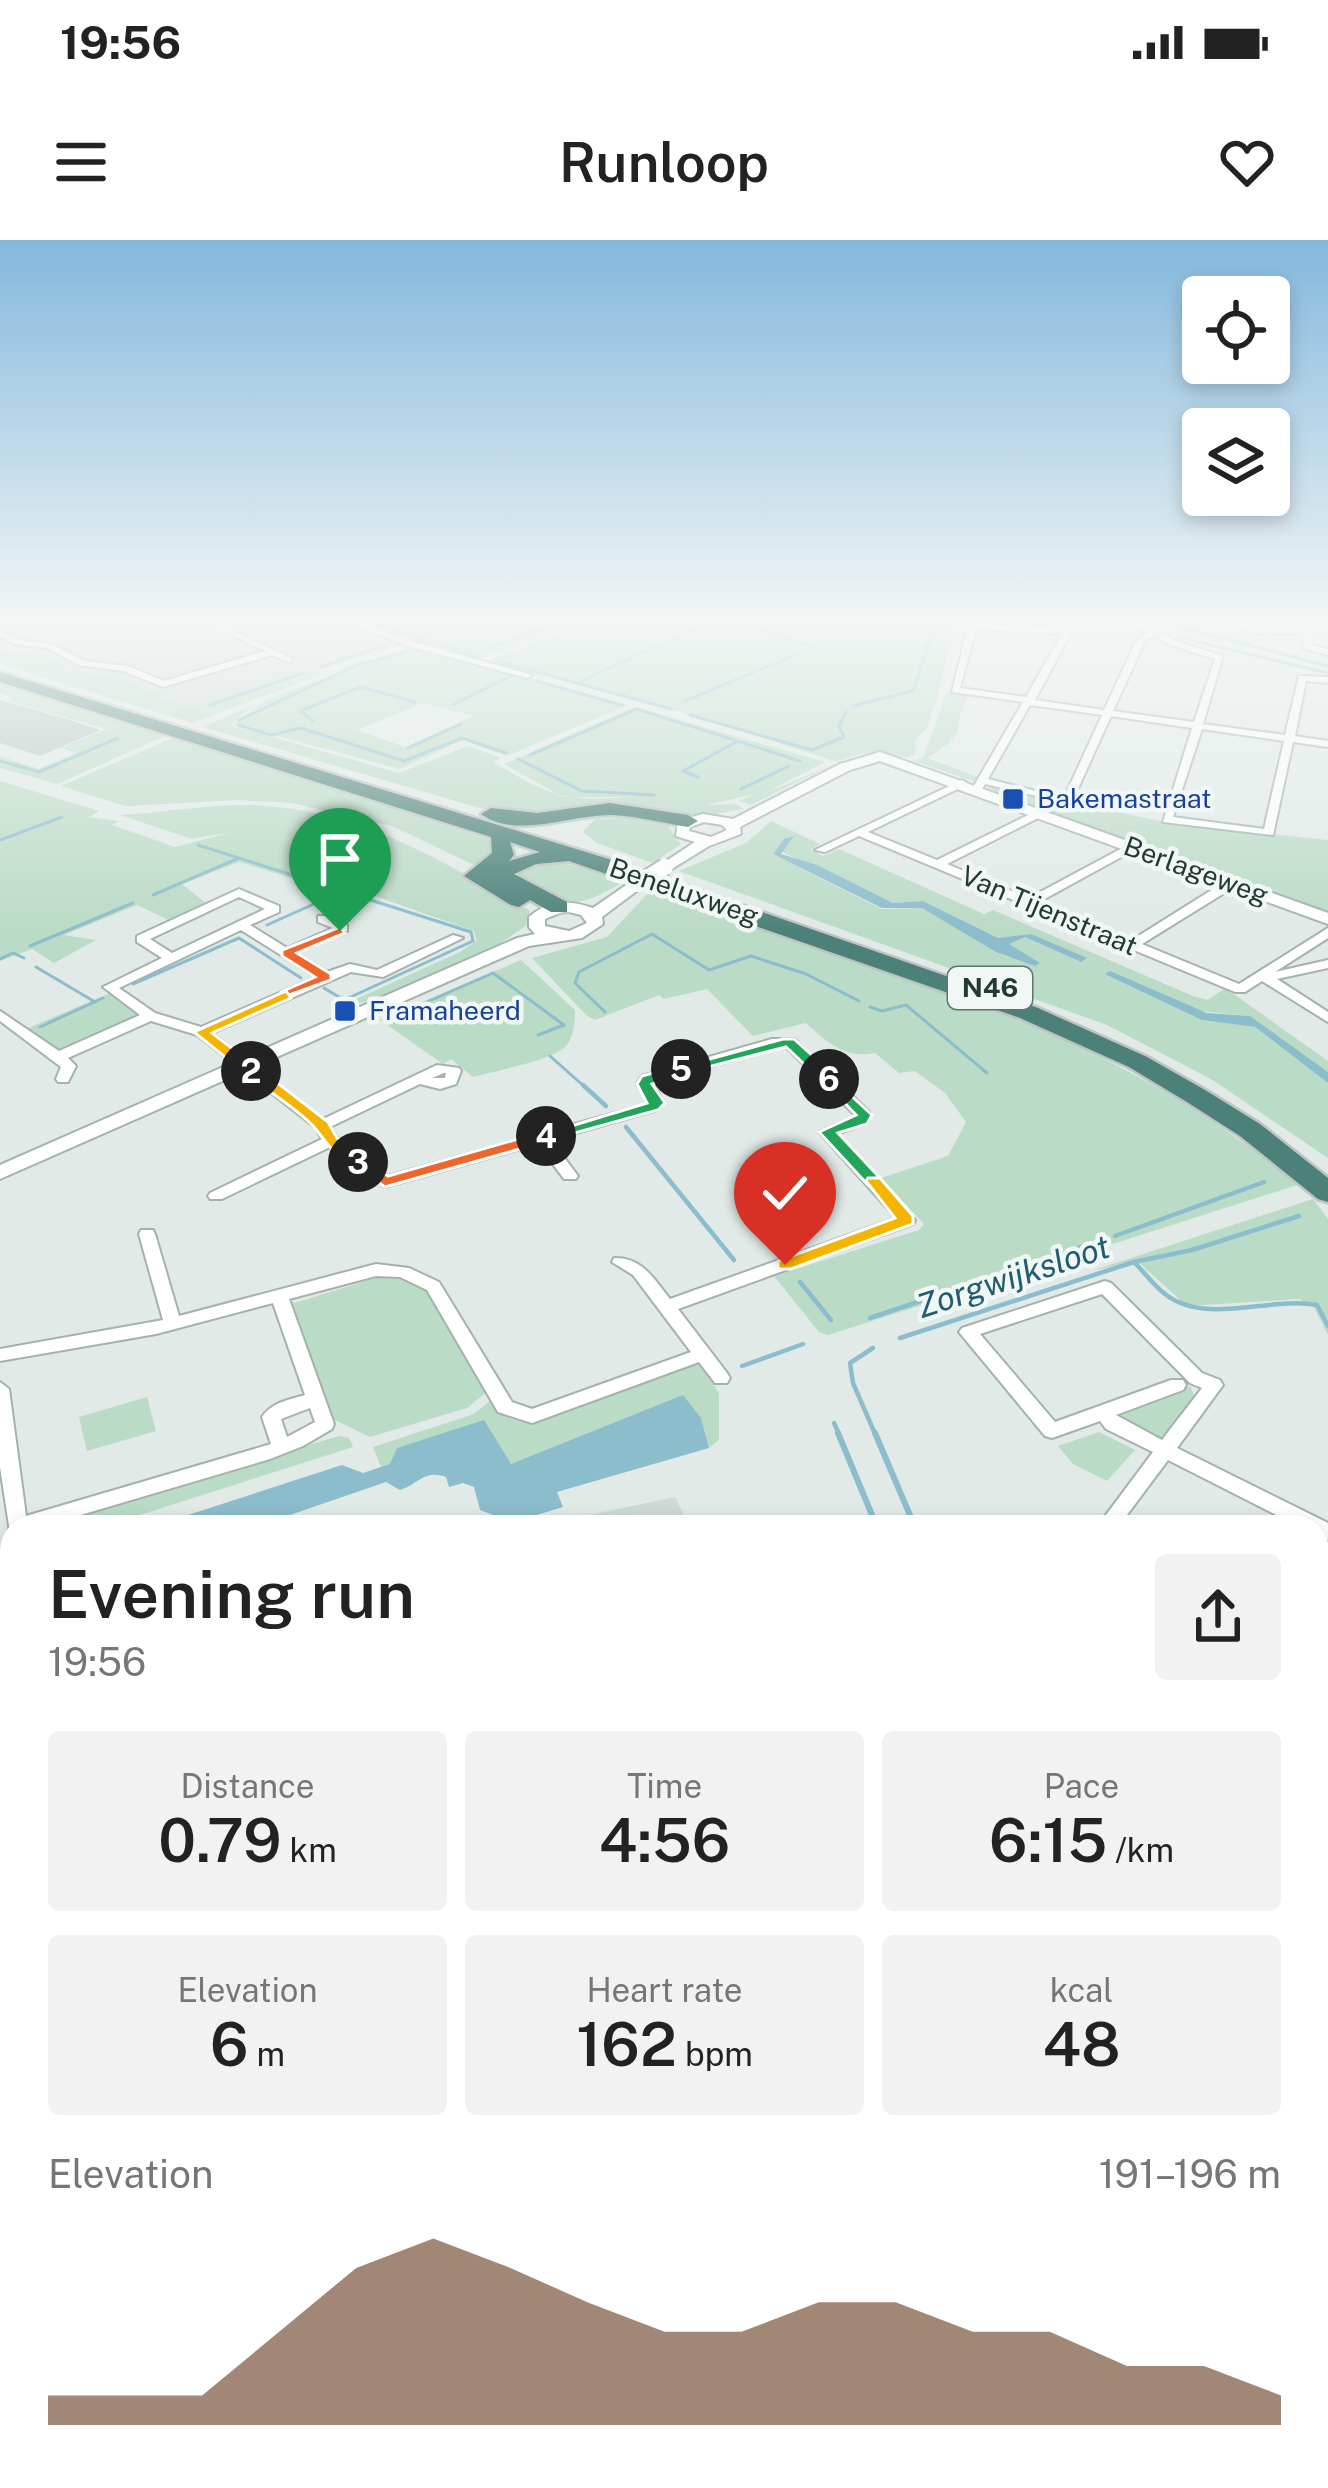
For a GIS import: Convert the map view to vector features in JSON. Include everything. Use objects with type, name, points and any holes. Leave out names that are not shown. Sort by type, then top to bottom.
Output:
[{"type":"highway","name":"Beneluxweg","points":[[165,723],[641,872],[1084,1024],[1204,1084],[1326,1176]]},
{"type":"highway","name":"N46","points":[[456,813],[537,819],[620,810],[685,829]]},
{"type":"highway","name":"N46","points":[[456,813],[504,847],[500,859],[475,876],[552,918]]},
{"type":"highway","name":"N46","points":[[641,872],[578,836],[577,828],[588,819],[611,815],[685,829]]},
{"type":"highway","name":"N46","points":[[552,918],[509,883],[505,870],[521,860],[545,857],[641,872]]},
{"type":"highway","name":"Beneluxweg","points":[[641,872],[1077,1033],[1196,1096],[1326,1176]]},
{"type":"highway","name":"N46","points":[[1261,1138],[1328,1210]]},
{"type":"street","points":[[975,784],[1015,723]]},
{"type":"street","points":[[821,850],[975,784],[1067,802],[1104,723]]},
{"type":"street","points":[[1293,723],[1290,736],[1269,833],[1167,820],[1198,723],[1290,736],[1328,741]]},
{"type":"street","name":"Berlageweg","points":[[705,842],[731,837],[736,831],[726,822],[864,758],[887,758],[975,784],[1040,813],[1328,919]]},
{"type":"street","points":[[937,865],[1040,813]]},
{"type":"street","points":[[685,829],[726,822]]},
{"type":"street","points":[[685,829],[705,842]]},
{"type":"street","points":[[552,918],[594,915],[641,872],[685,845],[685,829]]},
{"type":"street","name":"Van Tijenstraat","points":[[858,832],[1240,989],[1265,977]]},
{"type":"street","points":[[0,1173],[523,942],[552,918],[705,842]]},
{"type":"street","points":[[1029,903],[1132,847]]},
{"type":"street","points":[[1131,946],[1230,884]]},
{"type":"street","points":[[171,958],[141,939],[239,893],[275,909],[110,987],[150,1016],[202,1032],[385,1182],[631,1113],[657,1103],[644,1084],[647,1079],[789,1042],[864,1115],[862,1120],[827,1132],[907,1220],[669,1306]]},
{"type":"street","points":[[552,918],[586,932],[595,924],[594,915]]},
{"type":"street","points":[[286,953],[349,929],[322,920]]},
{"type":"street","points":[[242,926],[326,977]]},
{"type":"street","points":[[1265,977],[1328,932]]},
{"type":"street","points":[[202,1032],[326,977],[357,968],[369,975],[457,938]]},
{"type":"street","points":[[1265,977],[1328,964]]},
{"type":"street","points":[[1265,977],[1328,1018]]},
{"type":"street","points":[[0,1016],[69,1066],[68,1080]]},
{"type":"street","points":[[58,1057],[150,1016]]},
{"type":"street","points":[[216,1196],[420,1079]]},
{"type":"street","points":[[541,1138],[570,1176]]},
{"type":"street","points":[[147,1234],[173,1324]]},
{"type":"street","points":[[620,1262],[634,1266],[669,1306],[721,1378]]},
{"type":"street","points":[[0,1355],[173,1324],[376,1270],[424,1278],[505,1407],[518,1414],[532,1416],[704,1354]]},
{"type":"street","points":[[1116,1515],[1214,1385],[1196,1378],[1105,1288],[968,1332],[1052,1431],[1177,1384]]},
{"type":"street","points":[[53,1515],[281,1446],[325,1424],[280,1295]]},
{"type":"street","points":[[0,1389],[16,1515]]},
{"type":"street","points":[[281,1446],[271,1417],[278,1410],[316,1399]]},
{"type":"street","points":[[1102,1412],[1113,1424],[1294,1515]]},
{"type":"shaded area","points":[[675,1497],[684,1515],[590,1515]]},
{"type":"green space","points":[[85,723],[130,723],[167,735],[57,784],[0,768],[0,756],[39,769],[76,753],[62,748],[106,729]]},
{"type":"green space","points":[[233,723],[399,773],[468,746],[501,758],[493,762],[558,794],[504,764],[598,723],[689,723],[825,762],[765,793],[832,765],[751,805],[739,801],[755,794],[706,805],[736,804],[744,809],[686,819],[626,809],[500,814],[203,727]]},
{"type":"green space","points":[[374,723],[357,730],[405,747],[459,723],[586,723],[507,756],[463,740],[399,769],[234,724]]},
{"type":"green space","points":[[714,723],[928,723],[915,741],[915,755],[864,753],[838,762]]},
{"type":"green space","points":[[936,723],[959,723],[951,741],[927,758],[981,778],[979,783],[914,761],[924,756]]},
{"type":"green space","points":[[175,737],[493,841],[498,847],[478,867],[392,826],[292,803],[238,800],[125,806],[61,786]]},
{"type":"green space","points":[[0,781],[99,811],[89,817],[119,821],[112,825],[175,847],[232,832],[192,839],[120,815],[251,805],[323,815],[388,836],[449,865],[529,910],[531,922],[440,975],[341,1006],[460,952],[476,941],[474,931],[341,884],[330,890],[239,862],[182,884],[207,904],[175,923],[137,905],[64,935],[96,940],[54,963],[32,949],[0,961]]},
{"type":"green space","points":[[986,788],[1174,824],[1328,840],[1328,916]]},
{"type":"green space","points":[[623,818],[668,826],[681,844],[653,863],[597,843],[583,832],[595,819]]},
{"type":"green space","points":[[771,821],[820,844],[811,850],[823,856],[839,849],[984,914],[993,910],[1193,996],[1208,1000],[1225,988],[1328,1061],[1328,1072],[1250,1016],[1200,1011],[1202,1020],[1255,1027],[1328,1083],[1328,1158],[1211,1079],[1107,1025],[679,871],[746,843]],"holes":[[[784,839],[780,851],[893,903],[923,901],[998,938],[1031,934],[1081,962],[1025,937],[1007,944],[1038,962],[1005,956],[922,908],[882,909],[773,854]]]},
{"type":"green space","points":[[552,860],[626,880],[593,898],[568,902],[509,878],[514,867]]},
{"type":"green space","points":[[652,889],[906,975],[1071,1043],[1151,1084],[1226,1131],[1297,1185],[828,1335],[819,1332],[774,1276],[919,1230],[924,1224],[881,1178],[948,1156],[966,1122],[945,1093],[915,1071],[899,1073],[875,1053],[846,1051],[806,1023],[753,1036],[707,989],[664,999],[659,995],[595,1020],[587,1016],[532,958],[607,937]]},
{"type":"green space","points":[[521,960],[575,1010],[568,1043],[547,1057],[473,1077],[451,1059],[443,1064],[380,1020]]},
{"type":"green space","points":[[110,993],[139,1015],[68,1049],[56,1049],[26,1029]]},
{"type":"green space","points":[[1313,1199],[1328,1219],[1328,1335],[1314,1307],[1299,1299],[1187,1306],[1137,1261],[1091,1271]]},
{"type":"green space","points":[[379,1277],[405,1278],[427,1287],[488,1391],[467,1408],[370,1437],[333,1419],[291,1304]]},
{"type":"green space","points":[[702,1363],[719,1394],[719,1440],[709,1448],[701,1418],[568,1443],[510,1464],[381,1467],[373,1447],[474,1414],[492,1399],[503,1415],[521,1422]]},
{"type":"green space","points":[[1190,1386],[1196,1400],[1159,1442],[1121,1418],[1120,1412]]},
{"type":"green space","points":[[147,1397],[156,1431],[87,1451],[79,1417]]},
{"type":"green space","points":[[1099,1432],[1135,1450],[1107,1481],[1073,1464],[1058,1446]]},
{"type":"green space","points":[[339,1436],[349,1438],[353,1447],[140,1515],[79,1515]]},
{"type":"water","points":[[794,836],[781,854],[817,865],[893,903],[923,901],[998,938],[1031,934],[1087,958],[1081,962],[1025,937],[1009,944],[1040,963],[1035,966],[996,952],[922,908],[882,908],[773,854],[784,839]]},
{"type":"water","points":[[1110,971],[1207,1013],[1250,1016],[1328,1072],[1328,1083],[1255,1027],[1202,1020],[1105,974]]},
{"type":"water","points":[[683,1395],[701,1418],[709,1448],[557,1492],[563,1507],[536,1515],[493,1515],[480,1510],[474,1487],[463,1483],[449,1487],[446,1477],[432,1475],[400,1490],[386,1482],[290,1515],[188,1515],[342,1465],[363,1473],[390,1464],[397,1448],[484,1420],[511,1464]]},
{"type":"building","points":[[0,723],[77,723],[101,730],[40,756],[0,743]]},
{"type":"waterway","points":[[530,755],[605,723]]},
{"type":"waterway","points":[[681,723],[738,741]]},
{"type":"waterway","points":[[718,723],[812,750],[844,737],[841,723]]},
{"type":"waterway","points":[[408,748],[461,724]]},
{"type":"waterway","name":"Zorgwijksloot","points":[[238,725],[271,735],[301,728],[404,761],[462,738],[506,753]]},
{"type":"waterway","points":[[0,761],[39,772],[118,738]]},
{"type":"waterway","points":[[698,777],[683,771],[738,741]]},
{"type":"waterway","points":[[738,741],[800,761]]},
{"type":"waterway","points":[[518,759],[582,791],[654,795]]},
{"type":"waterway","points":[[741,789],[789,766]]},
{"type":"waterway","points":[[0,840],[62,817]]},
{"type":"waterway","points":[[198,845],[239,858]]},
{"type":"waterway","points":[[153,895],[239,858]]},
{"type":"waterway","points":[[239,858],[343,891]]},
{"type":"waterway","points":[[267,925],[343,891]]},
{"type":"waterway","points":[[324,988],[344,1000],[473,941],[471,932],[343,891]]},
{"type":"waterway","points":[[30,946],[133,903]]},
{"type":"waterway","points":[[605,1012],[575,983],[579,972],[652,934],[709,970],[751,956],[806,974],[859,1001]]},
{"type":"waterway","points":[[133,984],[239,938],[301,978]]},
{"type":"waterway","points":[[0,959],[13,953],[24,958]]},
{"type":"waterway","points":[[36,967],[95,1002]]},
{"type":"waterway","points":[[397,1015],[493,973],[564,1025],[538,1035]]},
{"type":"waterway","points":[[95,1002],[103,998]]},
{"type":"waterway","points":[[40,1027],[95,1002]]},
{"type":"waterway","points":[[870,1007],[882,1011],[906,1005],[987,1073]]},
{"type":"waterway","points":[[550,1056],[586,1088]]},
{"type":"waterway","points":[[583,1085],[606,1106]]},
{"type":"waterway","points":[[626,1127],[734,1260]]},
{"type":"waterway","name":"Zorgwijksloot","points":[[1115,1236],[1264,1182]]},
{"type":"waterway","points":[[1134,1262],[1192,1250],[1299,1216]]},
{"type":"waterway","name":"Zorgwijksloot","points":[[870,1318],[1093,1243]]},
{"type":"waterway","name":"Zorgwijksloot","points":[[900,1338],[1134,1262]]},
{"type":"waterway","points":[[1134,1262],[1164,1293],[1192,1307],[1317,1305],[1328,1326]]},
{"type":"waterway","points":[[800,1282],[831,1320]]},
{"type":"waterway","points":[[742,1366],[803,1344]]},
{"type":"waterway","points":[[873,1348],[850,1363],[853,1383],[876,1436]]},
{"type":"waterway","points":[[834,1423],[840,1436]]},
{"type":"waterway","points":[[838,1433],[872,1515]]},
{"type":"waterway","points":[[875,1433],[910,1515]]},
{"type":"place","name":"Bakemastraat","points":[[1013,799]]},
{"type":"place","name":"Framaheerd","points":[[345,1011]]},
{"type":"route","points":[[340,931],[286,953],[326,977],[202,1032],[322,1125],[331,1141],[385,1182],[652,1107],[657,1103],[644,1084],[647,1079],[777,1042],[800,1049],[864,1115],[862,1120],[827,1132],[907,1220],[785,1265]]}]
